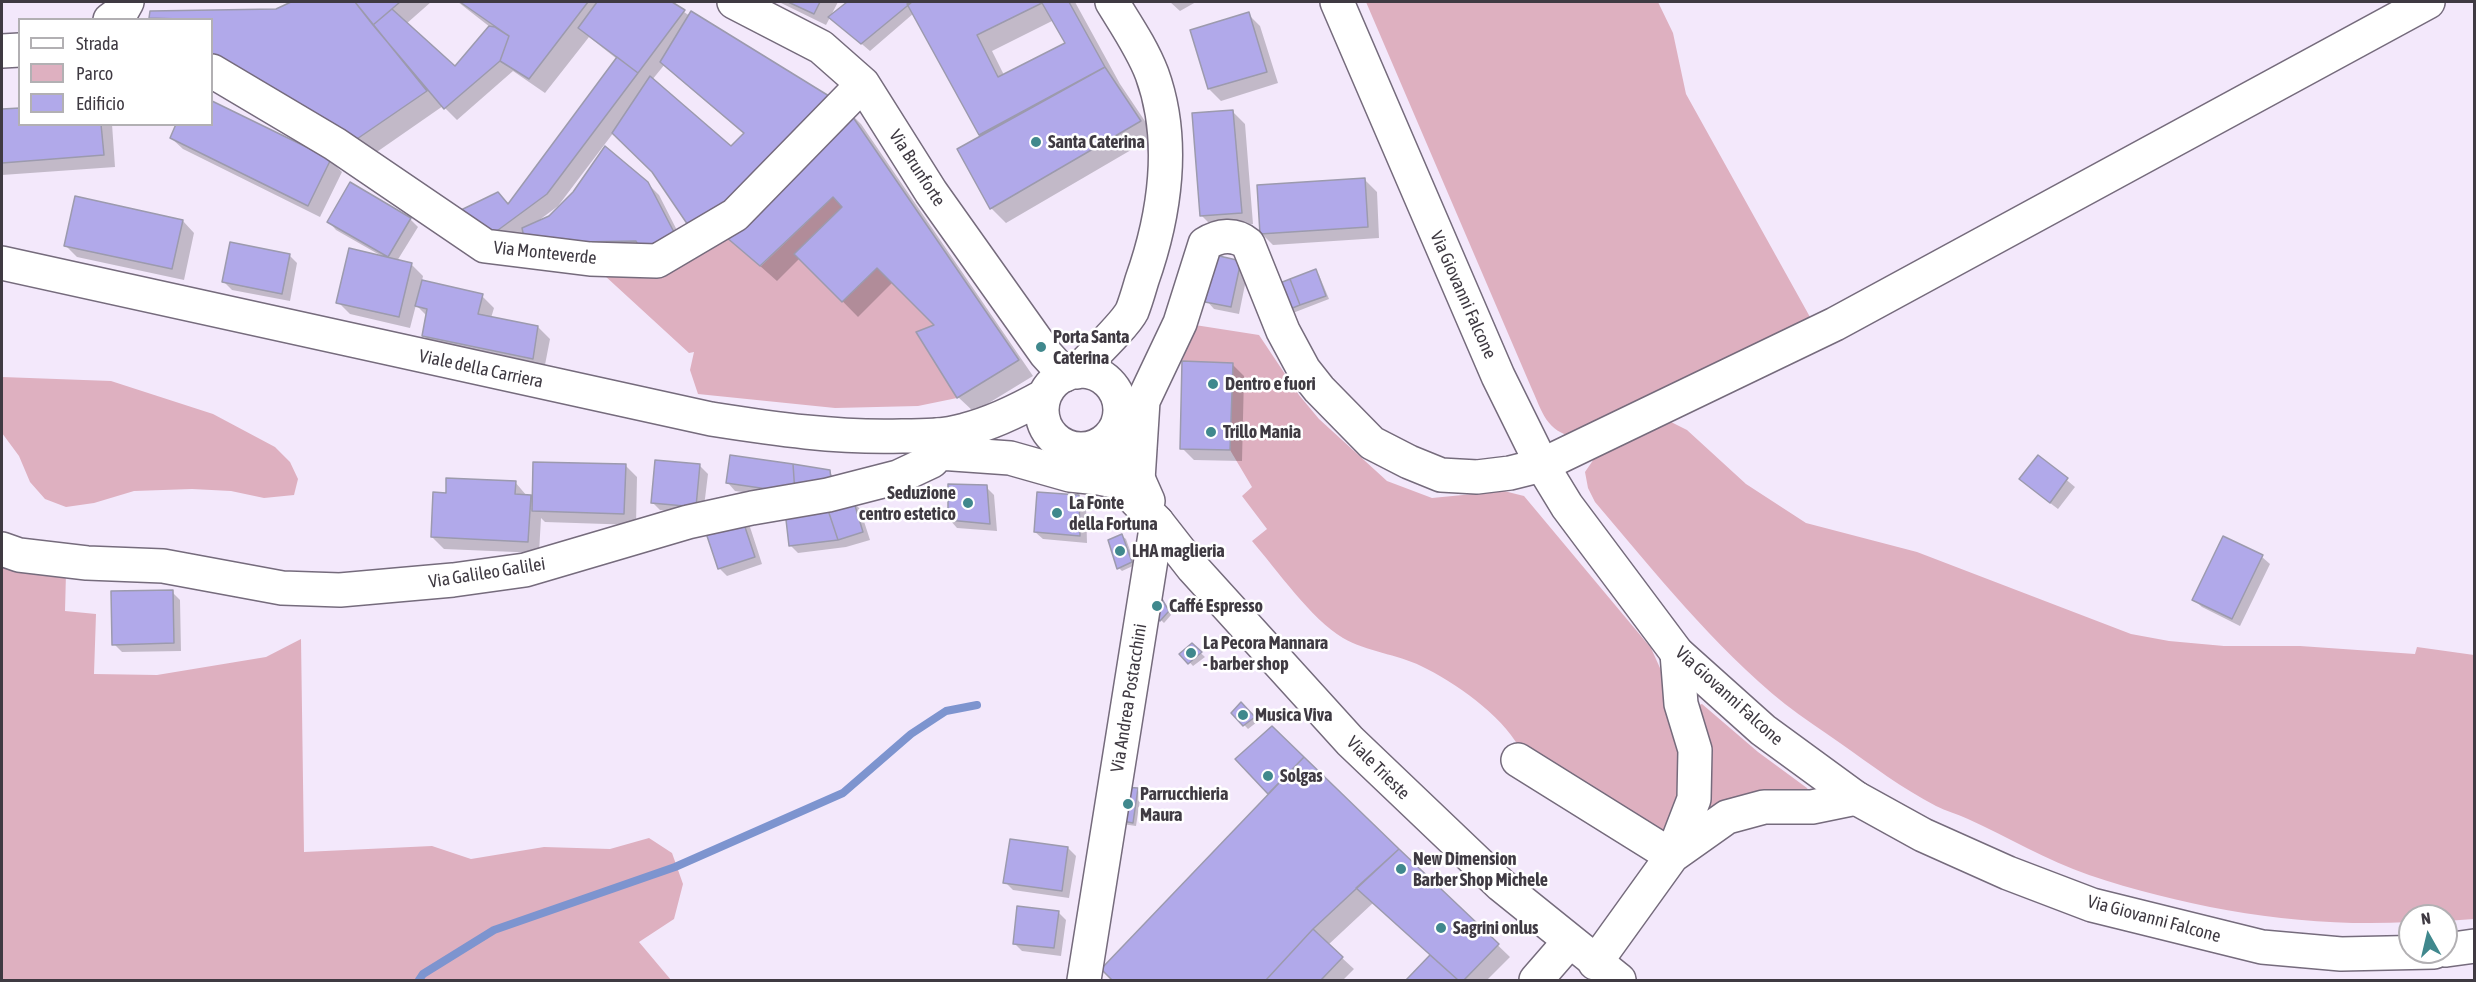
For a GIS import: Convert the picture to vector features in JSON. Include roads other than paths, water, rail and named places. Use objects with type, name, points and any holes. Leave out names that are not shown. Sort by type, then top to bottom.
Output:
[{"type":"street","name":"Via Brunforte","points":[[734,2],[820,47],[863,84],[931,192],[1046,354],[1062,381]]},
{"type":"street","points":[[1112,2],[1137,43],[1151,73],[1160,100],[1165,135],[1161,213],[1152,253],[1131,312],[1123,403]]},
{"type":"street","name":"Via Giovanni Falcone","points":[[1337,2],[1498,376],[1542,465],[1567,506],[1677,653],[1763,730],[1857,798],[1923,835],[2008,873],[2092,905],[2262,947],[2341,954],[2398,953]]},
{"type":"street","points":[[1123,403],[1097,375],[1062,381],[1042,417],[1051,436],[1061,444],[1073,449],[1086,449],[1106,441],[1123,403],[1180,323],[1205,244],[1221,237],[1233,236],[1242,238],[1248,244],[1283,332],[1304,370],[1319,389],[1372,443],[1441,475],[1478,477],[1510,473],[1542,465],[1835,324],[2428,2]]},
{"type":"street","points":[[2,51],[18,50]]},
{"type":"street","name":"Via Monteverde","points":[[213,72],[335,144],[485,246],[590,259],[646,261],[657,261],[735,215],[863,84]]},
{"type":"street","name":"Viale della Carriera","points":[[2,263],[711,419],[837,436],[948,440],[1051,436]]},
{"type":"street","name":"Viale della Carriera","points":[[948,440],[1010,415],[1062,381],[1131,312]]},
{"type":"street","name":"Viale Trieste","points":[[1123,403],[1129,481]]},
{"type":"street","points":[[948,440],[1070,475],[1129,481]]},
{"type":"street","name":"Via Galileo Galilei","points":[[2,549],[19,555],[87,563],[163,566],[282,588],[339,590],[453,580],[525,570],[688,522],[828,495],[888,480],[914,471],[932,461],[948,440]]},
{"type":"street","name":"Viale Trieste","points":[[1086,449],[1129,481],[1192,568],[1350,741],[1501,885],[1607,972]]},
{"type":"street","name":"Via Andrea Postacchini","points":[[1084,981],[1157,522]]},
{"type":"street","points":[[1607,972],[1672,856],[1694,799],[1695,750],[1681,704],[1677,653]]},
{"type":"street","points":[[1518,760],[1672,856]]},
{"type":"street","points":[[1672,856],[1727,817],[1764,807],[1812,807],[1857,798]]},
{"type":"street","points":[[1536,981],[1569,942]]},
{"type":"street","points":[[2458,948],[2475,946]]},
{"type":"waterway","points":[[419,980],[423,974],[494,930],[675,867],[843,793],[911,734],[946,711],[977,705]]},
{"type":"place","name":"Santa Caterina","points":[[1036,142]]},
{"type":"place","name":"Porta Santa Caterina","points":[[1041,347]]},
{"type":"place","name":"Dentro e fuori","points":[[1213,384]]},
{"type":"place","name":"Trillo Mania","points":[[1211,432]]},
{"type":"place","name":"Seduzione centro estetico","points":[[968,503]]},
{"type":"place","name":"La Fonte della Fortuna","points":[[1057,513]]},
{"type":"place","name":"LHA maglieria","points":[[1120,551]]},
{"type":"place","name":"Caffé Espresso","points":[[1157,606]]},
{"type":"place","name":"La Pecora Mannara - barber shop","points":[[1191,653]]},
{"type":"place","name":"Musica Viva","points":[[1243,715]]},
{"type":"place","name":"Solgas","points":[[1268,776]]},
{"type":"place","name":"Parrucchieria Maura","points":[[1128,804]]},
{"type":"place","name":"New Dimension Barber Shop Michele","points":[[1401,869]]},
{"type":"place","name":"Sagrini onlus","points":[[1441,928]]}]
